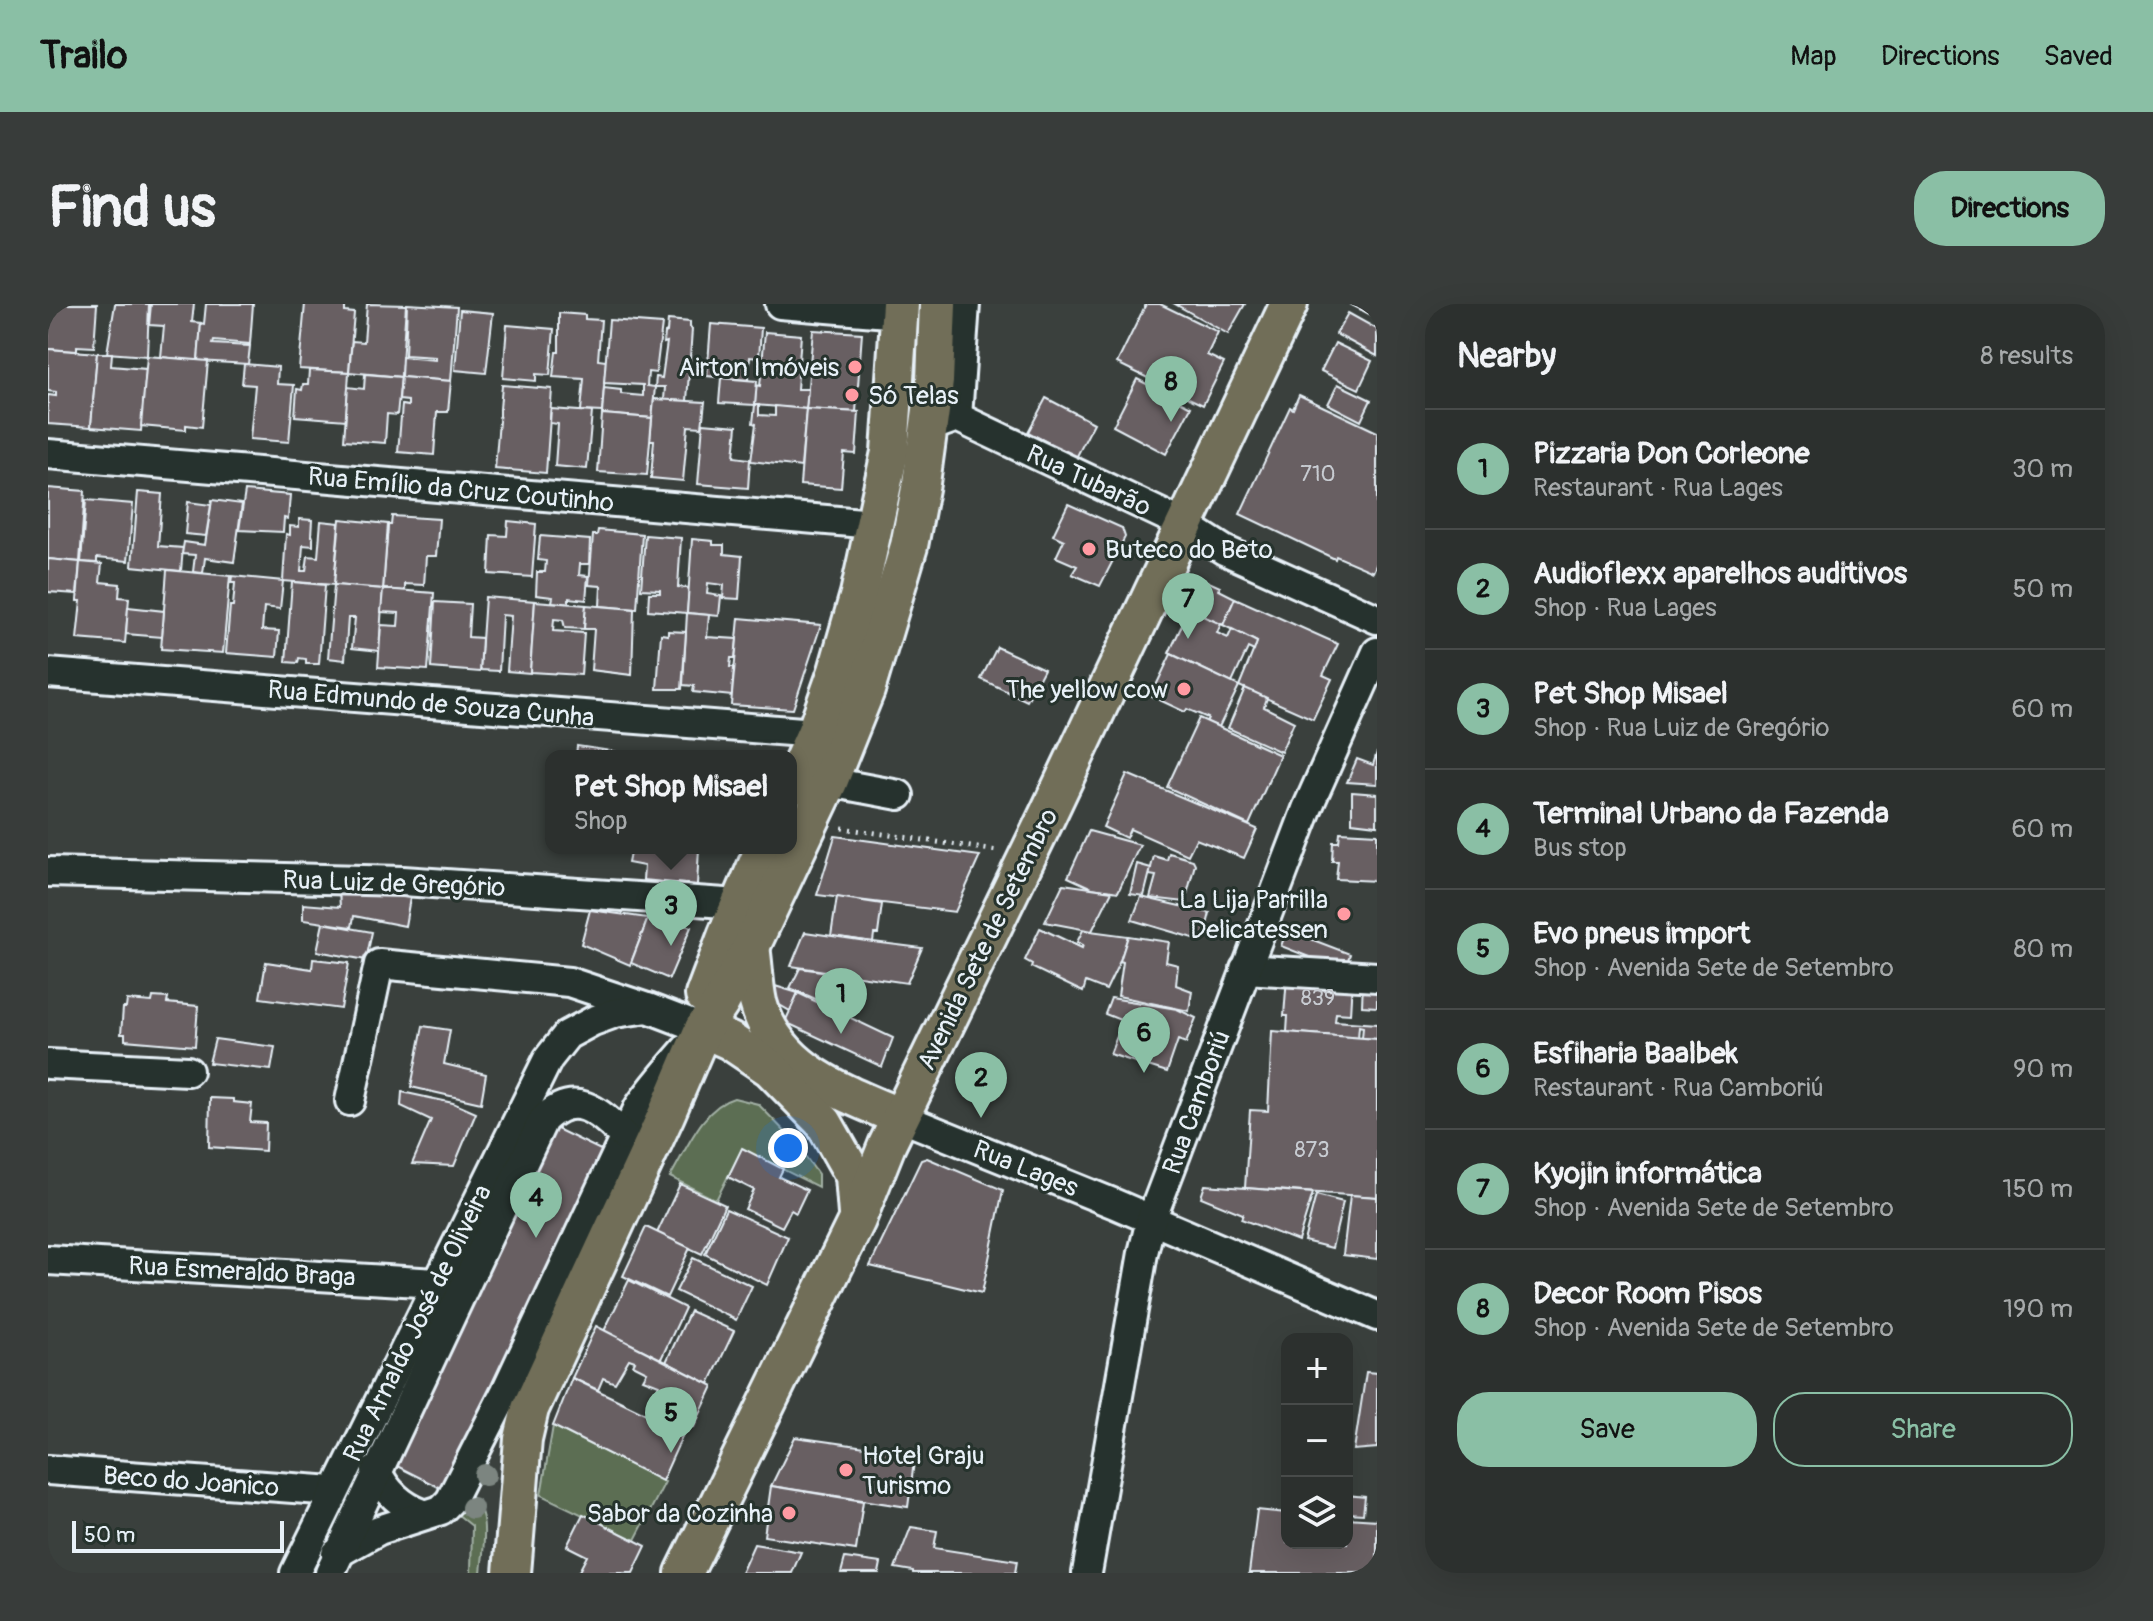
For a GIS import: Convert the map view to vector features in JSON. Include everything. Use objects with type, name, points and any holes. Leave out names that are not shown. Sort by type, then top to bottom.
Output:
[{"type":"main road","points":[[797,779],[866,690],[909,546],[943,422],[935,381],[938,304]]},
{"type":"main road","name":"Avenida Sete de Setembro","points":[[684,1573],[857,1220],[900,1117],[1028,856],[1289,304]]},
{"type":"main road","points":[[797,849],[829,782],[830,738],[890,452],[900,309]]},
{"type":"main road","points":[[703,1029],[704,998],[761,854]]},
{"type":"main road","points":[[512,1573],[523,1439],[530,1409],[703,1029],[751,947],[794,854]]},
{"type":"main road","name":"Rua Lages","points":[[751,947],[758,1003],[779,1045],[806,1072],[900,1117]]},
{"type":"main road","points":[[703,1029],[730,1041],[770,1068],[824,1123],[854,1176],[857,1220]]},
{"type":"street","points":[[780,304],[900,309]]},
{"type":"street","points":[[943,422],[965,304]]},
{"type":"street","name":"Rua Tubarão","points":[[943,422],[1185,525],[1224,550],[1377,619]]},
{"type":"street","name":"Rua Emílio da Cruz Coutinho","points":[[48,454],[874,524]]},
{"type":"street","name":"Rua Camboriú","points":[[1087,1573],[1151,1220],[1307,809],[1377,652]]},
{"type":"street","name":"Rua Edmundo de Souza Cunha","points":[[48,673],[830,738]]},
{"type":"street","points":[[829,782],[899,795]]},
{"type":"street","name":"Rua Luiz de Gregório","points":[[48,872],[403,881],[740,904]]},
{"type":"street","points":[[333,1564],[379,1530],[441,1510],[450,1501],[506,1391],[639,1107],[703,1029],[569,982],[379,964],[350,1101]]},
{"type":"street","points":[[1245,969],[1377,977]]},
{"type":"street","name":"Rua Arnaldo José de Oliveira","points":[[295,1573],[548,1059],[567,1035],[593,1021],[615,1013],[648,1008]]},
{"type":"street","points":[[48,1064],[188,1071]]},
{"type":"street","points":[[333,1564],[543,1120],[555,1109],[568,1104],[581,1105],[606,1120],[625,1137]]},
{"type":"street","name":"Rua Lages","points":[[900,1117],[1377,1316]]},
{"type":"street","name":"Rua Esmeraldo Braga","points":[[48,1260],[437,1283]]},
{"type":"street","name":"Beco do Joanico","points":[[48,1470],[334,1491]]},
{"type":"street","points":[[376,1470],[389,1492],[409,1509],[423,1514]]},
{"type":"path","points":[[809,823],[1028,856]]},
{"type":"green space","points":[[734,1098],[758,1104],[794,1141],[818,1174],[818,1187],[742,1149],[716,1200],[670,1177],[704,1120],[713,1110]]},
{"type":"green space","points":[[553,1426],[665,1482],[635,1540],[541,1495]]},
{"type":"green space","points":[[467,1494],[475,1500],[483,1519],[481,1573],[471,1573],[472,1526],[457,1514]]},
{"type":"building","points":[[49,304],[97,304],[94,347],[77,346],[77,351],[48,349]]},
{"type":"building","points":[[115,304],[149,304],[147,356],[107,353]]},
{"type":"building","points":[[151,304],[194,304],[192,322],[201,323],[198,361],[161,357],[164,326],[149,325]]},
{"type":"building","points":[[206,304],[253,304],[250,344],[214,341],[213,344],[250,346],[248,364],[198,361]]},
{"type":"building","points":[[305,304],[345,304],[345,312],[354,313],[349,372],[299,369]]},
{"type":"building","points":[[367,304],[406,305],[401,377],[349,372],[352,341],[364,342]]},
{"type":"building","points":[[407,304],[457,307],[451,381],[401,377],[402,357],[435,360],[435,357],[405,355]]},
{"type":"building","points":[[1146,304],[1160,304],[1218,332],[1207,355],[1224,363],[1203,405],[1117,363]]},
{"type":"building","points":[[1175,304],[1245,304],[1228,334]]},
{"type":"building","points":[[1350,304],[1377,304],[1377,318]]},
{"type":"building","points":[[460,310],[493,313],[486,373],[455,370]]},
{"type":"building","points":[[559,313],[601,320],[598,360],[606,361],[602,412],[581,411],[584,379],[553,377],[556,352],[559,352]]},
{"type":"building","points":[[1348,313],[1377,329],[1377,356],[1336,334]]},
{"type":"building","points":[[609,320],[662,324],[656,373],[648,372],[647,386],[655,387],[652,418],[602,414],[604,388],[621,390],[621,394],[643,396],[643,385],[604,383]]},
{"type":"building","points":[[668,320],[690,322],[692,329],[687,401],[664,400],[665,387],[655,387],[656,377],[662,378]]},
{"type":"building","points":[[711,324],[761,328],[759,358],[750,357],[748,380],[707,376]]},
{"type":"building","points":[[507,325],[554,329],[550,375],[536,374],[536,381],[503,378]]},
{"type":"building","points":[[813,330],[862,333],[856,412],[806,409]]},
{"type":"building","points":[[765,332],[801,335],[797,389],[808,389],[806,409],[755,405]]},
{"type":"building","points":[[1335,343],[1372,361],[1359,389],[1321,371]]},
{"type":"building","points":[[48,349],[97,353],[91,427],[48,424],[48,395],[56,396],[56,392],[48,391]]},
{"type":"building","points":[[97,353],[112,353],[111,366],[146,369],[141,431],[91,427]]},
{"type":"building","points":[[147,356],[208,361],[202,427],[186,425],[186,430],[141,426]]},
{"type":"building","points":[[244,364],[278,367],[277,384],[294,385],[289,442],[250,439],[255,385],[242,384]]},
{"type":"building","points":[[309,370],[349,372],[346,420],[295,416],[297,389],[302,390],[303,384],[308,384]]},
{"type":"building","points":[[365,374],[401,377],[397,415],[387,414],[385,443],[344,440],[348,387],[364,389]]},
{"type":"building","points":[[401,377],[451,381],[448,412],[437,412],[434,455],[398,452],[402,405],[408,406],[408,401],[399,400]]},
{"type":"building","points":[[721,378],[757,381],[755,405],[719,403]]},
{"type":"building","points":[[1137,379],[1191,407],[1166,454],[1113,426]]},
{"type":"building","points":[[1338,384],[1371,400],[1361,421],[1328,404]]},
{"type":"building","points":[[502,385],[552,389],[546,473],[495,469]]},
{"type":"building","points":[[1299,395],[1377,432],[1377,563],[1373,572],[1336,556],[1335,559],[1240,514],[1290,407],[1293,409]]},
{"type":"building","points":[[1046,398],[1094,423],[1076,458],[1028,432]]},
{"type":"building","points":[[654,399],[705,402],[702,427],[688,426],[683,481],[651,478],[654,440],[650,440]]},
{"type":"building","points":[[755,405],[759,405],[759,415],[775,416],[775,406],[806,409],[801,467],[751,461]]},
{"type":"building","points":[[551,409],[592,412],[587,469],[555,466],[558,424],[550,423]]},
{"type":"building","points":[[806,409],[859,412],[856,454],[844,453],[841,488],[800,485]]},
{"type":"building","points":[[602,414],[652,418],[647,475],[598,472]]},
{"type":"building","points":[[703,423],[737,426],[734,457],[750,459],[748,488],[698,484]]},
{"type":"building","points":[[48,488],[85,491],[80,562],[48,559]]},
{"type":"building","points":[[245,491],[290,495],[288,519],[284,518],[283,532],[239,530]]},
{"type":"building","points":[[138,492],[162,494],[158,546],[183,548],[181,571],[132,566]]},
{"type":"building","points":[[86,500],[133,504],[128,561],[97,558],[97,563],[81,562]]},
{"type":"building","points":[[212,500],[242,504],[234,562],[205,558],[203,573],[193,572],[195,555],[182,554],[184,542],[205,545]]},
{"type":"building","points":[[188,502],[211,505],[206,536],[185,534]]},
{"type":"building","name":"Buteco do Beto","points":[[1068,504],[1122,528],[1125,537],[1100,586],[1072,574],[1077,566],[1056,557],[1064,540],[1053,535]]},
{"type":"building","points":[[392,516],[439,519],[436,556],[426,556],[424,585],[405,584],[405,591],[383,589],[388,525],[391,525]]},
{"type":"building","points":[[299,519],[312,520],[313,537],[313,546],[303,545],[301,571],[306,571],[308,556],[318,557],[321,521],[339,523],[334,585],[283,581],[286,534],[290,535],[290,526],[299,527]]},
{"type":"building","points":[[340,519],[388,524],[383,589],[334,585]]},
{"type":"building","points":[[508,521],[536,524],[532,577],[489,574],[491,535],[507,536]]},
{"type":"building","points":[[598,530],[642,534],[637,609],[600,606],[601,586],[589,585],[593,535],[597,535]]},
{"type":"building","points":[[645,535],[681,538],[678,587],[689,588],[687,613],[648,610],[649,593],[660,593],[660,590],[641,589]]},
{"type":"building","points":[[540,536],[590,540],[589,564],[580,564],[579,575],[588,576],[586,600],[569,598],[569,604],[552,602],[553,597],[536,595],[537,572],[545,572],[546,561],[538,560]]},
{"type":"building","points":[[692,539],[713,541],[713,545],[724,545],[724,554],[742,556],[739,599],[723,598],[724,585],[708,583],[707,594],[721,596],[719,616],[687,613]]},
{"type":"building","points":[[48,559],[80,562],[77,594],[48,592]]},
{"type":"building","points":[[80,562],[102,564],[100,582],[120,584],[119,597],[129,598],[125,643],[77,639],[81,601],[77,601]]},
{"type":"building","points":[[167,570],[230,576],[223,653],[161,649]]},
{"type":"building","points":[[232,576],[283,581],[280,609],[264,607],[262,630],[279,631],[277,657],[226,653],[235,583],[231,583]]},
{"type":"building","points":[[1200,578],[1235,598],[1223,625],[1185,608]]},
{"type":"building","points":[[292,582],[325,585],[319,664],[306,664],[306,659],[299,658],[298,663],[286,662]]},
{"type":"building","points":[[334,585],[383,589],[379,651],[352,648],[355,618],[348,618],[345,660],[328,658]]},
{"type":"building","points":[[383,589],[434,593],[428,670],[378,667],[381,625],[398,626],[399,613],[381,612]]},
{"type":"building","points":[[485,597],[535,601],[530,673],[507,671],[511,616],[502,615],[499,671],[480,670]]},
{"type":"building","points":[[1235,598],[1338,644],[1323,675],[1332,679],[1313,719],[1239,686],[1257,642],[1223,625]]},
{"type":"building","points":[[535,601],[586,605],[584,629],[565,628],[563,620],[554,619],[553,631],[584,633],[581,675],[530,672]]},
{"type":"building","points":[[435,602],[470,604],[468,637],[482,638],[480,672],[431,668]]},
{"type":"building","points":[[586,605],[634,609],[632,675],[591,670],[594,629],[584,629]]},
{"type":"building","points":[[128,607],[164,611],[162,637],[126,634]]},
{"type":"building","points":[[1189,610],[1221,624],[1217,633],[1228,638],[1232,629],[1257,642],[1254,651],[1248,648],[1232,683],[1169,653]]},
{"type":"building","points":[[687,613],[709,615],[707,637],[737,639],[735,658],[731,658],[730,667],[734,667],[732,696],[693,692],[694,686],[683,685]]},
{"type":"building","points":[[739,618],[821,625],[793,709],[731,705]]},
{"type":"building","points":[[668,631],[686,632],[682,689],[657,689],[661,634],[668,635]]},
{"type":"building","points":[[997,647],[1044,669],[1027,701],[981,679]]},
{"type":"building","points":[[1171,654],[1239,686],[1219,727],[1206,722],[1208,718],[1187,709],[1185,712],[1151,696]]},
{"type":"building","points":[[1245,688],[1267,698],[1264,707],[1294,722],[1281,752],[1228,728]]},
{"type":"building","points":[[1199,718],[1280,755],[1249,825],[1167,787]]},
{"type":"building","points":[[577,746],[604,750],[577,750]]},
{"type":"building","points":[[1377,752],[1377,784],[1347,782],[1357,759],[1373,765]]},
{"type":"building","points":[[1127,774],[1257,829],[1244,858],[1196,839],[1188,855],[1130,829],[1126,838],[1103,827]]},
{"type":"building","points":[[1352,792],[1377,794],[1377,825],[1352,822]]},
{"type":"building","points":[[1089,831],[1140,845],[1118,892],[1092,888],[1068,877]]},
{"type":"building","points":[[1340,832],[1377,834],[1377,881],[1336,879],[1338,861],[1332,861],[1333,842],[1339,842]]},
{"type":"building","points":[[835,836],[980,856],[955,912],[817,895]]},
{"type":"building","points":[[1169,853],[1193,860],[1195,864],[1185,902],[1150,898],[1156,876],[1149,875],[1154,856],[1167,860]]},
{"type":"building","points":[[630,854],[699,854],[697,885],[643,880],[644,866],[628,863]]},
{"type":"building","points":[[1137,864],[1151,868],[1144,896],[1130,894]]},
{"type":"building","points":[[1063,884],[1112,891],[1092,931],[1045,922]]},
{"type":"building","points":[[339,890],[410,898],[405,926],[354,916],[352,927],[303,920],[303,904],[340,907]]},
{"type":"building","points":[[837,897],[882,904],[878,934],[874,934],[873,942],[831,936]]},
{"type":"building","points":[[1141,897],[1210,913],[1203,941],[1132,920]]},
{"type":"building","points":[[590,910],[648,918],[630,965],[581,944]]},
{"type":"building","points":[[650,913],[691,927],[669,979],[631,963]]},
{"type":"building","points":[[323,923],[372,932],[366,960],[317,951]]},
{"type":"building","points":[[1040,928],[1082,948],[1083,945],[1077,942],[1083,930],[1128,936],[1106,990],[1086,982],[1083,992],[1031,967],[1032,964],[1025,960]]},
{"type":"building","points":[[1287,930],[1350,954],[1345,968],[1308,966],[1312,958],[1281,946]]},
{"type":"building","points":[[805,932],[922,948],[907,983],[791,966]]},
{"type":"building","points":[[1128,936],[1169,942],[1166,962],[1178,965],[1176,985],[1192,991],[1189,1011],[1118,996],[1123,962],[1120,961]]},
{"type":"building","points":[[313,959],[349,963],[341,1009],[260,998],[266,962],[312,969]]},
{"type":"building","points":[[800,968],[856,976],[839,1009],[790,988]]},
{"type":"building","points":[[1287,976],[1352,980],[1350,1014],[1336,1013],[1335,1021],[1377,1024],[1377,1039],[1362,1038],[1363,1027],[1359,1026],[1358,1038],[1287,1032],[1288,1016],[1284,1016]]},
{"type":"building","points":[[1363,981],[1377,982],[1377,1007],[1362,1006]]},
{"type":"building","points":[[775,986],[798,993],[790,1011],[775,999]]},
{"type":"building","points":[[798,993],[893,1038],[882,1067],[785,1022]]},
{"type":"building","points":[[153,997],[168,998],[167,1003],[198,1006],[195,1046],[125,1040],[125,1034],[121,1034],[123,1008],[126,1008],[127,1000],[152,1002]]},
{"type":"building","points":[[1111,998],[1177,1009],[1196,1018],[1186,1043],[1178,1040],[1167,1072],[1110,1054],[1123,1021],[1105,1014]]},
{"type":"building","points":[[423,1026],[450,1030],[444,1064],[486,1074],[481,1103],[411,1087]]},
{"type":"building","points":[[1272,1031],[1377,1039],[1377,1197],[1245,1188],[1250,1110],[1268,1111]]},
{"type":"building","points":[[215,1039],[275,1047],[271,1070],[209,1063]]},
{"type":"building","points":[[402,1092],[453,1103],[476,1113],[454,1166],[412,1164],[431,1120],[401,1106]]},
{"type":"building","points":[[210,1098],[252,1104],[250,1122],[266,1123],[265,1151],[209,1147]]},
{"type":"building","points":[[553,1127],[609,1154],[444,1490],[389,1462]]},
{"type":"building","points":[[742,1148],[783,1169],[779,1177],[807,1190],[796,1213],[791,1210],[782,1227],[745,1209],[754,1190],[728,1177]]},
{"type":"building","points":[[927,1158],[1003,1190],[982,1293],[870,1266],[921,1160]]},
{"type":"building","points":[[680,1184],[725,1205],[702,1254],[657,1233]]},
{"type":"building","points":[[1205,1185],[1313,1193],[1298,1241],[1241,1219],[1243,1214],[1201,1197]]},
{"type":"building","points":[[1316,1195],[1343,1202],[1332,1248],[1304,1241]]},
{"type":"building","points":[[1350,1195],[1377,1197],[1377,1259],[1343,1255]]},
{"type":"building","points":[[726,1209],[788,1237],[767,1285],[705,1254]]},
{"type":"building","points":[[646,1227],[690,1248],[667,1297],[623,1276]]},
{"type":"building","points":[[693,1258],[752,1286],[736,1320],[676,1291]]},
{"type":"building","points":[[629,1280],[685,1308],[661,1359],[604,1331]]},
{"type":"building","points":[[690,1311],[734,1331],[709,1384],[666,1362]]},
{"type":"building","points":[[596,1326],[713,1386],[694,1427],[649,1406],[659,1385],[643,1379],[647,1372],[633,1365],[635,1361],[629,1359],[615,1383],[603,1378],[598,1390],[572,1378]]},
{"type":"building","points":[[1366,1372],[1377,1373],[1377,1448],[1354,1450]]},
{"type":"building","points":[[572,1378],[684,1432],[662,1481],[553,1426]]},
{"type":"building","name":"Hotel Graju Turismo","points":[[795,1437],[915,1454],[908,1507],[771,1486]]},
{"type":"building","points":[[771,1486],[863,1501],[856,1550],[764,1536]]},
{"type":"building","points":[[1353,1496],[1365,1497],[1363,1514],[1353,1513]]},
{"type":"building","points":[[1257,1510],[1281,1512],[1281,1549],[1353,1549],[1353,1518],[1377,1520],[1377,1573],[1249,1573]]},
{"type":"building","points":[[583,1514],[646,1546],[633,1573],[578,1573],[587,1556],[567,1546]]},
{"type":"building","points":[[911,1527],[937,1531],[934,1548],[1017,1561],[1015,1573],[913,1573],[895,1568]]},
{"type":"building","points":[[754,1544],[801,1552],[792,1573],[741,1573]]},
{"type":"building","points":[[845,1558],[881,1563],[879,1573],[841,1573]]},
{"type":"place","name":"Airton Imóveis","points":[[855,367]]},
{"type":"place","name":"Só Telas","points":[[852,395]]},
{"type":"place","name":"Decor Room Pisos","points":[[1171,422]]},
{"type":"place","name":"Buteco do Beto","points":[[1089,549]]},
{"type":"place","name":"Kyojin informática","points":[[1188,639]]},
{"type":"place","name":"The yellow cow","points":[[1184,689]]},
{"type":"place","name":"La Lija Parrilla Delicatessen","points":[[1344,914]]},
{"type":"place","name":"Pet Shop Misael","points":[[671,946]]},
{"type":"place","name":"Pizzaria Don Corleone","points":[[841,1034]]},
{"type":"place","name":"Esfiharia Baalbek","points":[[1144,1073]]},
{"type":"place","name":"Audioflexx aparelhos auditivos","points":[[981,1118]]},
{"type":"place","name":"Terminal Urbano da Fazenda","points":[[536,1238]]},
{"type":"place","name":"Evo pneus import","points":[[671,1453]]},
{"type":"place","name":"Hotel Graju Turismo","points":[[846,1470]]},
{"type":"place","name":"Sabor da Cozinha","points":[[789,1513]]}]
